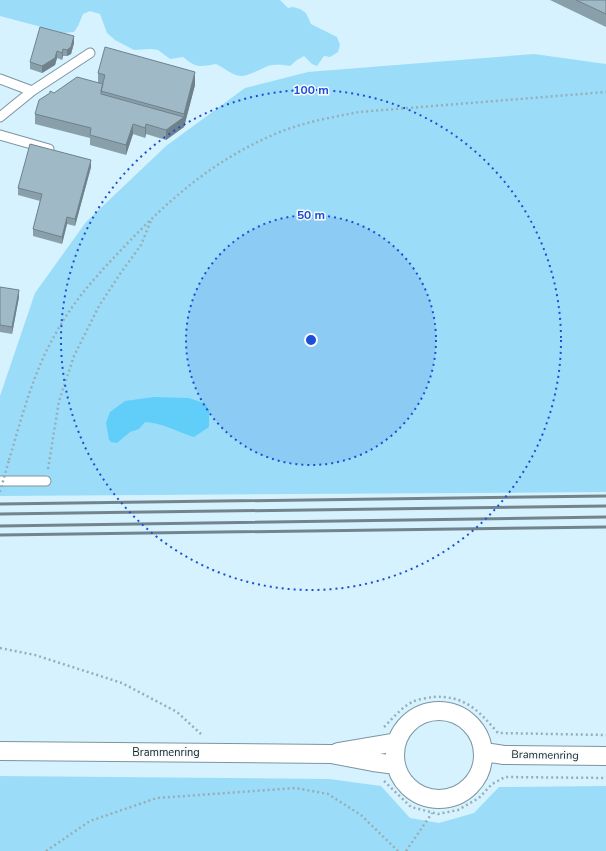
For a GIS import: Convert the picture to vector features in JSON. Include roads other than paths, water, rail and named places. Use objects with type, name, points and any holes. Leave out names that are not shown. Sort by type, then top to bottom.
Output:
[{"type":"street","points":[[426,712],[448,712],[463,716],[475,727],[483,743],[484,752],[482,769],[474,783],[453,797],[432,798],[417,793],[405,784],[397,772],[395,750],[400,734],[405,727],[418,716],[426,712]]},
{"type":"street","name":"Brammenring","points":[[331,754],[397,742]]},
{"type":"street","name":"Brammenring","points":[[0,751],[331,754],[396,765]]},
{"type":"street","name":"Brammenring","points":[[484,752],[504,755],[606,756]]},
{"type":"lane","points":[[0,117],[32,91],[90,53]]},
{"type":"lane","points":[[0,79],[32,91]]},
{"type":"lane","points":[[0,135],[49,148]]},
{"type":"lane","points":[[0,481],[46,481]]},
{"type":"railway","points":[[0,504],[606,496]]},
{"type":"railway","points":[[0,514],[606,506]]},
{"type":"railway","points":[[0,526],[606,517]]},
{"type":"railway","points":[[0,535],[606,527]]}]
